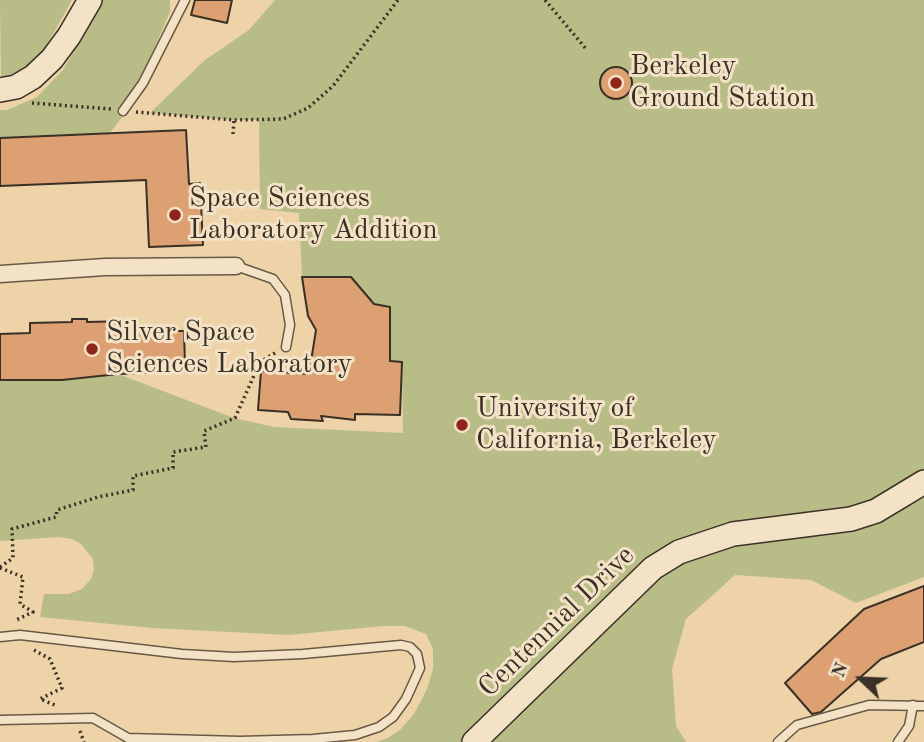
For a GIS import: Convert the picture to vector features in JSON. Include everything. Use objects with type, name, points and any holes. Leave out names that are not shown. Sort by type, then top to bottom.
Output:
[{"type":"street","points":[[8,88],[33,77],[52,59],[90,0]]},
{"type":"street","points":[[0,274],[105,267],[236,266]]},
{"type":"street","name":"Centennial Drive","points":[[474,742],[653,568],[679,552],[733,534],[851,519],[876,511],[924,482]]},
{"type":"lane","points":[[123,110],[143,83],[185,0]]},
{"type":"lane","points":[[236,266],[273,279],[285,295],[290,325],[286,347]]},
{"type":"lane","points":[[0,637],[20,635],[182,654],[234,657],[401,645],[417,654],[420,668],[407,699],[393,718],[380,727],[355,735],[240,741],[128,738],[93,718],[0,720]]},
{"type":"lane","points":[[778,742],[797,725],[869,705],[924,706]]},
{"type":"lane","points":[[898,742],[909,726],[913,705]]},
{"type":"path","points":[[8,88],[30,103],[233,120],[283,119],[308,108],[333,86],[398,0]]},
{"type":"path","points":[[545,0],[587,50]]},
{"type":"path","points":[[233,120],[233,134]]},
{"type":"path","points":[[0,567],[13,558],[12,529],[56,517],[57,510],[98,497],[133,490],[133,476],[173,468],[173,452],[206,447],[204,431],[234,418],[260,362],[286,347]]},
{"type":"path","points":[[0,567],[23,577],[20,604],[33,612],[16,620],[23,645],[50,659],[62,688],[40,699],[72,711],[84,742]]},
{"type":"green space","points":[[0,0],[72,0],[43,52],[27,67],[1,79]]},
{"type":"green space","points":[[103,0],[170,0],[170,12],[127,111],[109,134],[0,138],[0,110],[7,110],[37,97],[63,70]]},
{"type":"green space","name":"University of California, Berkeley","points":[[275,0],[924,0],[924,577],[856,603],[811,580],[735,575],[686,619],[672,669],[676,726],[686,742],[376,742],[400,730],[414,714],[427,689],[433,669],[433,649],[426,634],[405,626],[289,635],[152,628],[40,617],[44,594],[69,594],[82,589],[91,579],[93,559],[81,544],[72,539],[59,537],[0,541],[0,380],[62,380],[118,374],[234,418],[274,427],[403,433],[402,362],[390,361],[390,307],[374,304],[351,277],[302,277],[299,213],[260,209],[259,120],[150,113],[205,60],[249,30]]},
{"type":"building","points":[[195,0],[232,0],[227,23],[191,15]]},
{"type":"building","name":"Berkeley Ground Station","points":[[616,67],[627,72],[632,83],[627,94],[616,99],[605,94],[600,83],[605,72]]},
{"type":"building","name":"Space Sciences Laboratory Addition","points":[[186,130],[189,184],[200,183],[203,245],[149,247],[146,180],[0,186],[0,138]]},
{"type":"building","points":[[302,277],[351,277],[374,304],[390,307],[390,361],[402,362],[400,415],[355,414],[355,420],[321,416],[323,421],[291,419],[288,412],[258,410],[261,371],[309,374],[316,330],[308,316]]},
{"type":"building","name":"Silver Space Sciences Laboratory","points":[[72,319],[87,319],[87,322],[129,321],[129,329],[169,328],[169,331],[184,331],[185,364],[169,364],[170,372],[62,380],[0,380],[0,334],[30,333],[30,323],[72,322]]},
{"type":"building","points":[[924,586],[924,642],[881,659],[821,712],[812,714],[785,683],[864,609]]},
{"type":"place","name":"Berkeley Ground Station","points":[[616,83]]},
{"type":"place","name":"Space Sciences Laboratory Addition","points":[[175,215]]},
{"type":"place","name":"Silver Space Sciences Laboratory","points":[[92,349]]},
{"type":"place","name":"University of California, Berkeley","points":[[462,425]]}]
